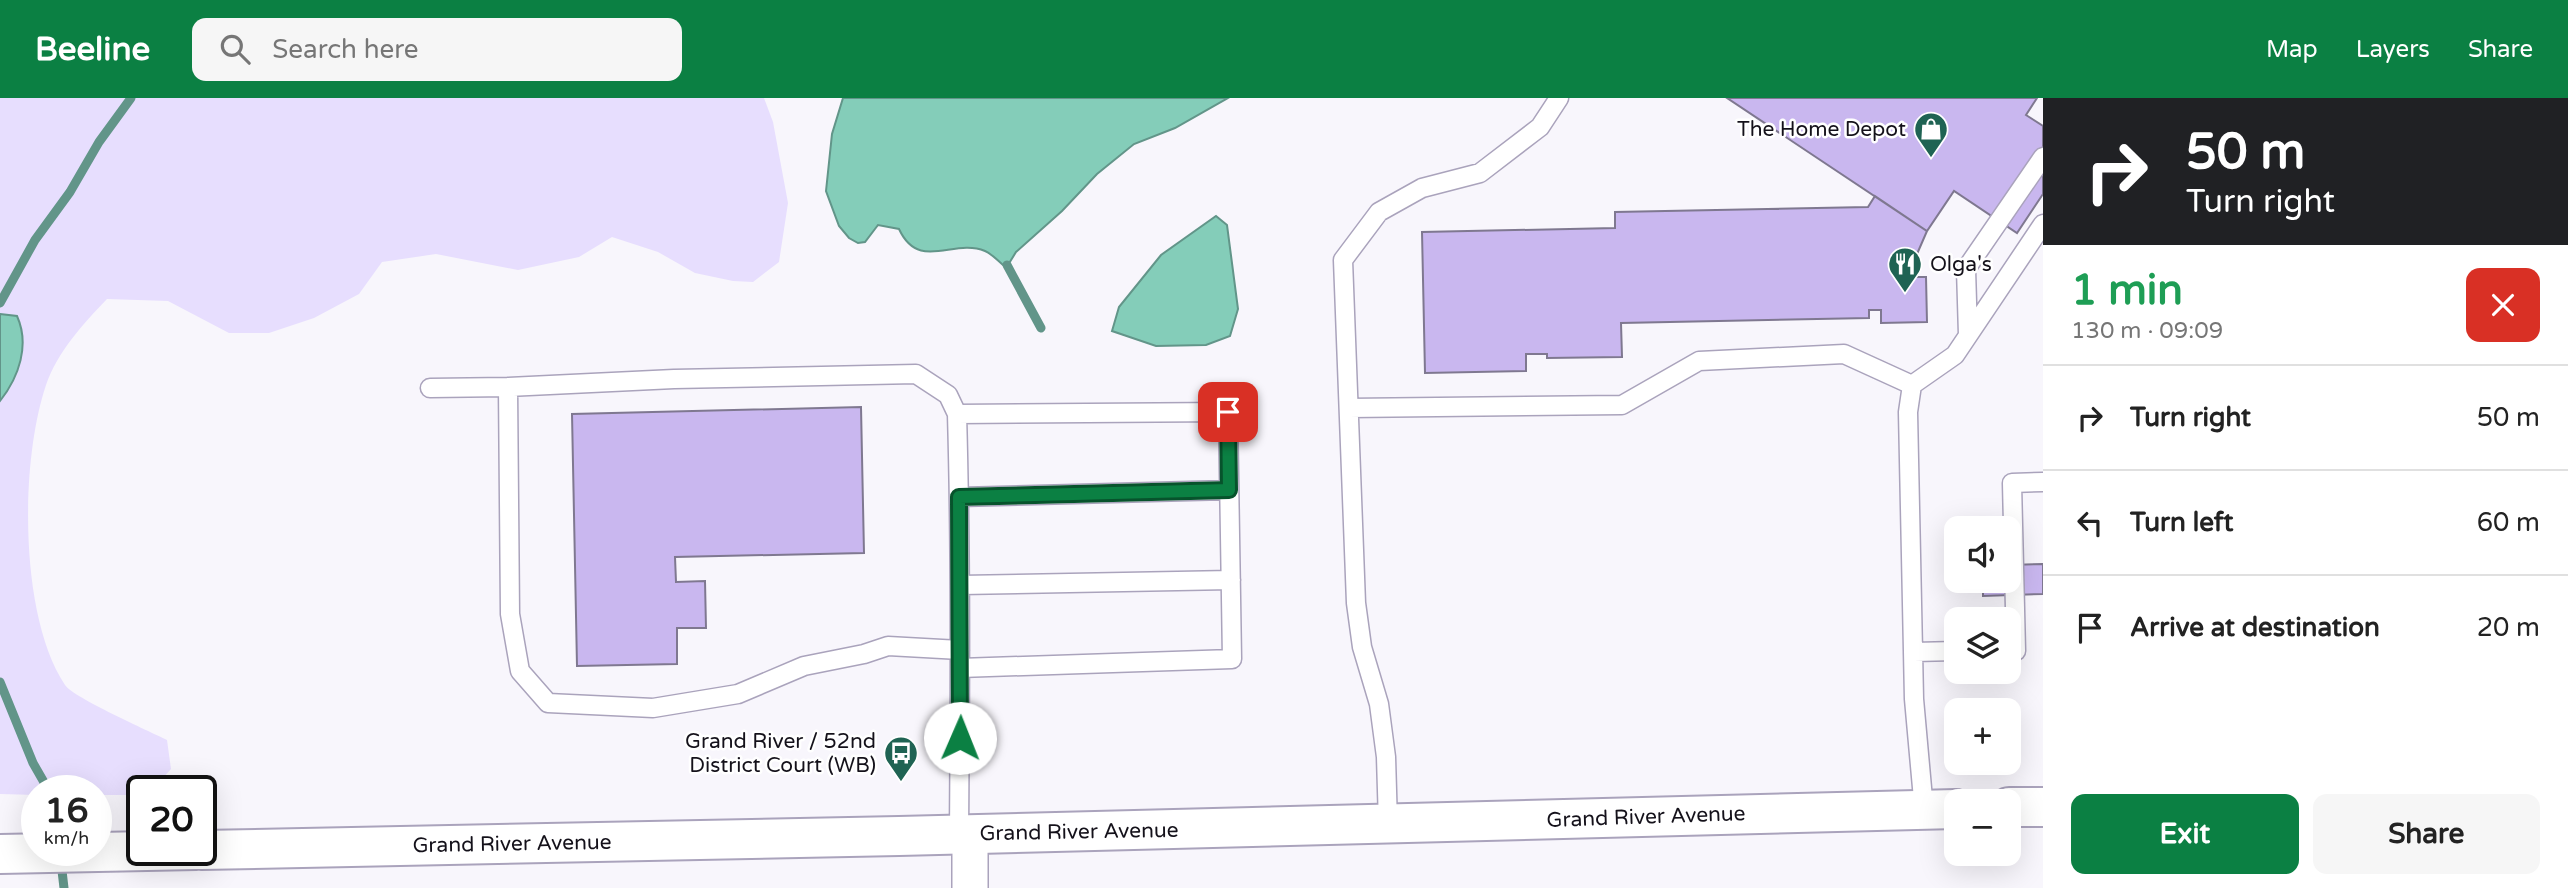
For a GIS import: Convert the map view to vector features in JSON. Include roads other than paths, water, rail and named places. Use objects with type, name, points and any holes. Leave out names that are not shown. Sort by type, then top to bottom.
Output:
[{"type":"main road","points":[[2021,807],[2043,807]]},
{"type":"main road","name":"Grand River Avenue","points":[[217,850],[964,835],[1940,809]]},
{"type":"main road","points":[[0,854],[126,851]]},
{"type":"street","points":[[964,835],[970,888]]},
{"type":"lane","points":[[1388,824],[1386,757],[1380,704],[1362,647],[1356,603],[1343,260],[1379,212],[1422,188],[1480,173],[1540,127],[1559,98]]},
{"type":"lane","points":[[1968,335],[1966,269],[2043,157]]},
{"type":"lane","points":[[1912,385],[1955,355],[2043,224]]},
{"type":"lane","points":[[1349,408],[1622,405],[1699,361],[1844,354],[1912,385]]},
{"type":"lane","points":[[430,388],[916,374],[948,395],[957,414],[964,835]]},
{"type":"lane","points":[[1912,385],[1908,412],[1914,699],[1940,809]]},
{"type":"lane","points":[[508,387],[510,614],[520,671],[548,703],[653,708],[738,694],[804,666],[864,654],[888,646],[960,650]]},
{"type":"lane","points":[[957,414],[1228,412],[1232,659],[960,668]]},
{"type":"lane","points":[[2015,607],[2011,483],[2043,482]]},
{"type":"lane","points":[[959,497],[1229,490]]},
{"type":"lane","points":[[961,585],[1231,580]]},
{"type":"lane","points":[[1914,652],[1944,652]]},
{"type":"waterway","points":[[0,303],[35,240],[70,192],[99,142],[131,98]]},
{"type":"waterway","points":[[1007,265],[1041,328]]},
{"type":"waterway","points":[[0,682],[40,775]]},
{"type":"waterway","points":[[61,866],[64,888]]},
{"type":"place","name":"The Home Depot","points":[[1931,159]]},
{"type":"place","name":"Olga's","points":[[1905,294]]},
{"type":"place","name":"Grand River / 52nd District Court (WB)","points":[[901,783]]}]
